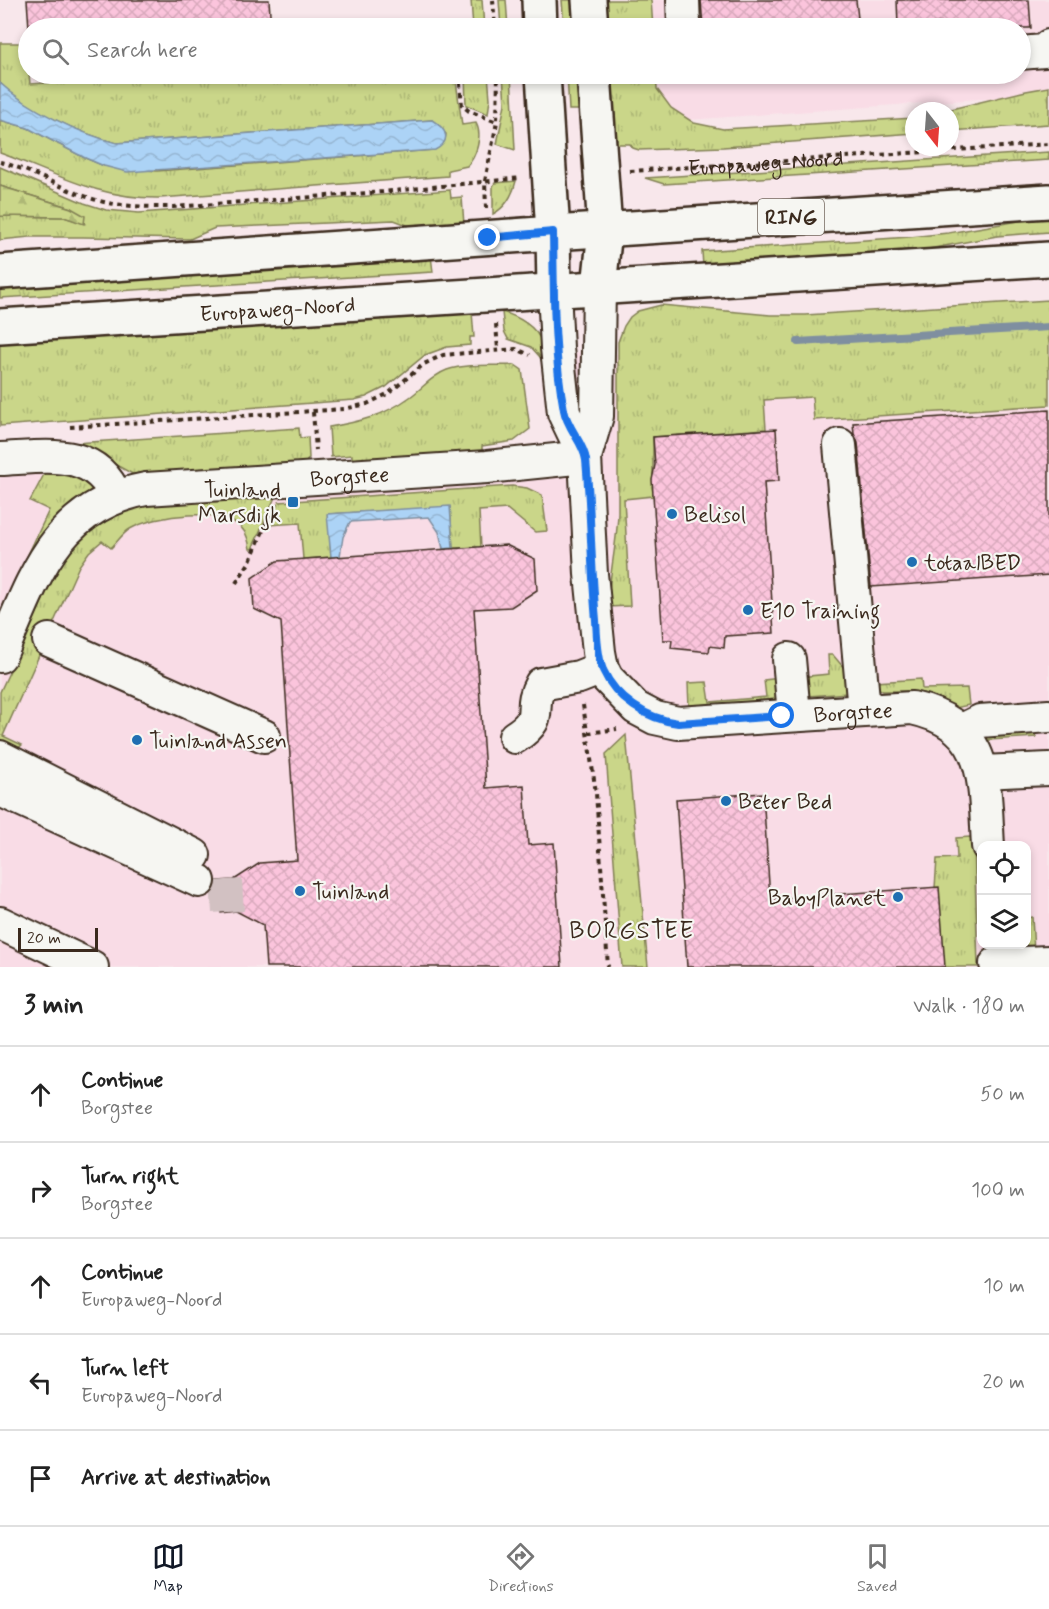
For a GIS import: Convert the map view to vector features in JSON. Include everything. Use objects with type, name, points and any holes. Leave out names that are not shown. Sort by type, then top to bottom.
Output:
[{"type":"main road","points":[[539,0],[540,18]]},
{"type":"main road","points":[[589,0],[590,18]]},
{"type":"main road","points":[[544,84],[553,232],[554,290]]},
{"type":"main road","points":[[595,84],[605,230],[599,287]]},
{"type":"main road","name":"RING","points":[[605,230],[1049,201]]},
{"type":"main road","points":[[0,272],[605,230]]},
{"type":"main road","name":"Europaweg-Noord","points":[[0,326],[1049,260]]},
{"type":"street","points":[[683,0],[684,18]]},
{"type":"street","points":[[1031,52],[1044,51],[1049,46]]},
{"type":"street","name":"Borgstee","points":[[599,287],[597,416],[585,457],[591,574],[602,668],[621,694],[636,708],[665,722],[912,708],[939,716],[960,731],[975,752],[983,772],[988,841]]},
{"type":"street","name":"Borgstee","points":[[554,290],[564,413],[585,457]]},
{"type":"street","points":[[840,445],[864,710]]},
{"type":"street","points":[[0,459],[50,456],[75,459],[90,464],[104,476],[116,497]]},
{"type":"street","name":"Borgstee","points":[[0,656],[37,572],[55,543],[75,521],[95,507],[116,497],[146,489],[487,467],[585,457]]},
{"type":"street","points":[[49,640],[264,736]]},
{"type":"street","points":[[789,659],[794,714]]},
{"type":"street","points":[[515,737],[529,728],[535,716],[534,696],[541,684],[579,677],[602,668]]},
{"type":"street","points":[[960,731],[980,721],[1049,716]]},
{"type":"street","points":[[0,757],[196,868],[0,790]]},
{"type":"street","points":[[983,772],[1049,769]]},
{"type":"street","points":[[0,923],[92,967]]},
{"type":"street","points":[[995,958],[1049,962]]},
{"type":"path","points":[[493,0],[494,18]]},
{"type":"path","points":[[460,84],[462,105],[469,111],[497,122]]},
{"type":"path","points":[[485,181],[497,122],[498,84]]},
{"type":"path","name":"Europaweg-Noord","points":[[600,173],[1049,144]]},
{"type":"path","points":[[0,162],[17,166],[102,201],[143,207],[173,207],[348,194],[550,176]]},
{"type":"path","points":[[70,427],[344,409],[368,404],[389,393],[424,364],[443,355],[516,349],[523,350],[534,359]]},
{"type":"path","points":[[313,412],[317,479]]},
{"type":"path","points":[[236,583],[249,563],[284,481]]},
{"type":"path","points":[[588,733],[596,793],[608,967]]},
{"type":"shaded area","points":[[608,0],[1049,0],[1049,94],[905,102],[905,104],[616,125],[614,84],[1031,84],[1031,18],[609,18]]},
{"type":"shaded area","name":"Borgstee","points":[[564,352],[688,356],[1049,378],[1049,967],[0,967],[0,448],[102,442],[138,501],[579,466]]},
{"type":"green space","points":[[471,0],[482,0],[483,18],[472,18]]},
{"type":"green space","points":[[499,0],[506,0],[507,18],[500,18]]},
{"type":"green space","points":[[562,0],[573,0],[574,18],[563,18]]},
{"type":"green space","points":[[605,0],[651,0],[652,18],[606,18]]},
{"type":"green space","points":[[0,43],[18,43],[18,84],[456,84],[462,125],[476,123],[479,134],[478,146],[467,166],[448,170],[448,176],[160,198],[138,197],[117,194],[78,183],[0,153],[0,120],[28,128],[104,166],[157,171],[434,150],[443,144],[446,134],[432,120],[117,143],[87,134],[55,120],[25,102],[0,83]]},
{"type":"green space","points":[[465,84],[489,84],[488,114],[466,105]]},
{"type":"green space","points":[[504,84],[512,84],[515,150],[497,144],[505,104]]},
{"type":"green space","points":[[568,84],[578,84],[580,110],[569,110]]},
{"type":"green space","points":[[610,84],[657,84],[657,89],[671,108],[694,123],[723,129],[905,119],[905,134],[723,147],[639,150],[630,144],[616,144],[612,132]]},
{"type":"green space","points":[[1049,87],[1049,124],[959,130],[959,107]]},
{"type":"green space","points":[[1049,152],[1049,160],[664,184],[645,178]]},
{"type":"green space","points":[[0,167],[84,203],[106,210],[139,213],[450,190],[451,198],[462,197],[464,225],[418,229],[394,220],[215,228],[190,239],[30,237],[0,240],[0,216],[64,217],[84,223],[71,208],[0,186]]},
{"type":"green space","points":[[516,181],[508,200],[493,214],[493,186],[495,183]]},
{"type":"green space","points":[[0,186],[71,208],[85,216],[84,224],[64,217],[0,216]]},
{"type":"green space","points":[[1049,216],[1049,232],[997,236],[918,251],[703,267],[702,251],[910,237]]},
{"type":"green space","points":[[431,256],[433,272],[0,298],[0,286]]},
{"type":"green space","points":[[1049,300],[1049,405],[814,420],[812,397],[764,400],[766,429],[653,437],[653,496],[624,499],[630,606],[608,607],[618,513],[618,342],[624,326],[638,311],[661,305],[770,315],[805,315]]},
{"type":"green space","points":[[472,312],[474,337],[470,337],[470,345],[447,347],[425,355],[386,387],[354,400],[0,426],[0,340]]},
{"type":"green space","points":[[502,312],[520,319],[536,332],[542,344],[544,369],[540,357],[531,347],[508,339],[504,331]]},
{"type":"green space","points":[[515,365],[522,370],[530,429],[514,441],[482,446],[482,455],[352,463],[352,455],[331,457],[329,427],[381,414],[400,404],[436,375],[447,370],[472,366]]},
{"type":"green space","points":[[299,428],[300,438],[308,437],[309,458],[304,465],[138,477],[109,461],[0,448]]},
{"type":"green space","points":[[48,467],[74,470],[92,488],[91,493],[0,632],[0,614],[49,510],[30,501]]},
{"type":"green space","points":[[512,486],[527,488],[542,495],[547,531],[535,532],[507,509],[479,511],[481,547],[453,548],[450,507],[328,514],[331,557],[303,559],[300,523],[268,525],[279,502]]},
{"type":"green space","points":[[276,495],[252,549],[250,549],[244,531],[235,523],[206,515],[189,515],[141,524],[122,535],[111,548],[102,541],[89,552],[79,566],[3,736],[22,745],[16,750],[0,743],[0,692],[60,563],[73,544],[105,516],[148,503]]},
{"type":"green space","points":[[828,655],[833,655],[844,668],[848,693],[808,696],[799,677],[829,674]]},
{"type":"green space","points":[[780,678],[780,696],[776,699],[689,707],[688,683],[707,682],[710,702],[766,697],[764,680]]},
{"type":"green space","points":[[921,679],[922,689],[967,688],[969,705],[955,708],[923,693],[883,691],[877,688],[875,682]]},
{"type":"green space","points":[[1033,730],[1036,737],[989,740],[991,756],[984,736]]},
{"type":"green space","points":[[626,735],[648,967],[622,967],[606,754]]},
{"type":"green space","points":[[970,837],[974,843],[978,967],[941,967],[935,888],[937,859],[957,858],[956,838]]},
{"type":"green space","points":[[1031,917],[1034,952],[1009,951],[1008,949],[1031,949]]},
{"type":"water","points":[[0,83],[25,102],[55,119],[117,143],[432,120],[441,127],[446,135],[444,143],[435,150],[127,172],[83,157],[28,128],[0,120]]},
{"type":"water","points":[[450,506],[453,548],[443,549],[439,532],[429,517],[350,522],[343,537],[340,556],[331,557],[327,514]]},
{"type":"building","points":[[27,0],[269,0],[270,18],[28,18]]},
{"type":"building","points":[[701,0],[856,0],[858,18],[702,18]]},
{"type":"building","points":[[897,0],[1029,0],[1030,18],[898,18]]},
{"type":"building","points":[[1049,410],[1049,575],[871,587],[858,443],[853,423]]},
{"type":"building","points":[[776,429],[779,481],[764,482],[774,633],[725,636],[724,648],[710,646],[709,652],[671,648],[672,640],[663,640],[652,480],[655,465],[653,437]]},
{"type":"building","points":[[506,545],[535,559],[537,590],[511,607],[474,609],[486,788],[524,785],[528,845],[554,843],[562,967],[266,967],[263,925],[236,911],[221,913],[218,881],[234,880],[260,863],[297,860],[281,622],[254,609],[252,578],[277,561]]},
{"type":"building","points":[[763,793],[770,899],[939,887],[945,967],[687,967],[676,799]]},
{"type":"waterway","points":[[798,342],[1049,327]]},
{"type":"tunnel","points":[[226,880],[228,912]]},
{"type":"place","name":"Tuinland Marsdijk","points":[[293,502]]},
{"type":"place","name":"Belisol","points":[[672,514]]},
{"type":"place","name":"totaalBED","points":[[912,562]]},
{"type":"place","name":"E10 Training","points":[[748,610]]},
{"type":"place","name":"Tuinland Assen","points":[[137,740]]},
{"type":"place","name":"Beter Bed","points":[[726,801]]},
{"type":"place","name":"Tuinland","points":[[300,891]]},
{"type":"place","name":"BabyPlanet","points":[[898,897]]},
{"type":"district","name":"BORGSTEE","points":[[632,930]]},
{"type":"route","points":[[488,238],[553,232],[557,348],[564,413],[585,457],[591,574],[599,652],[602,668],[607,678],[636,708],[665,722],[782,716]]}]
